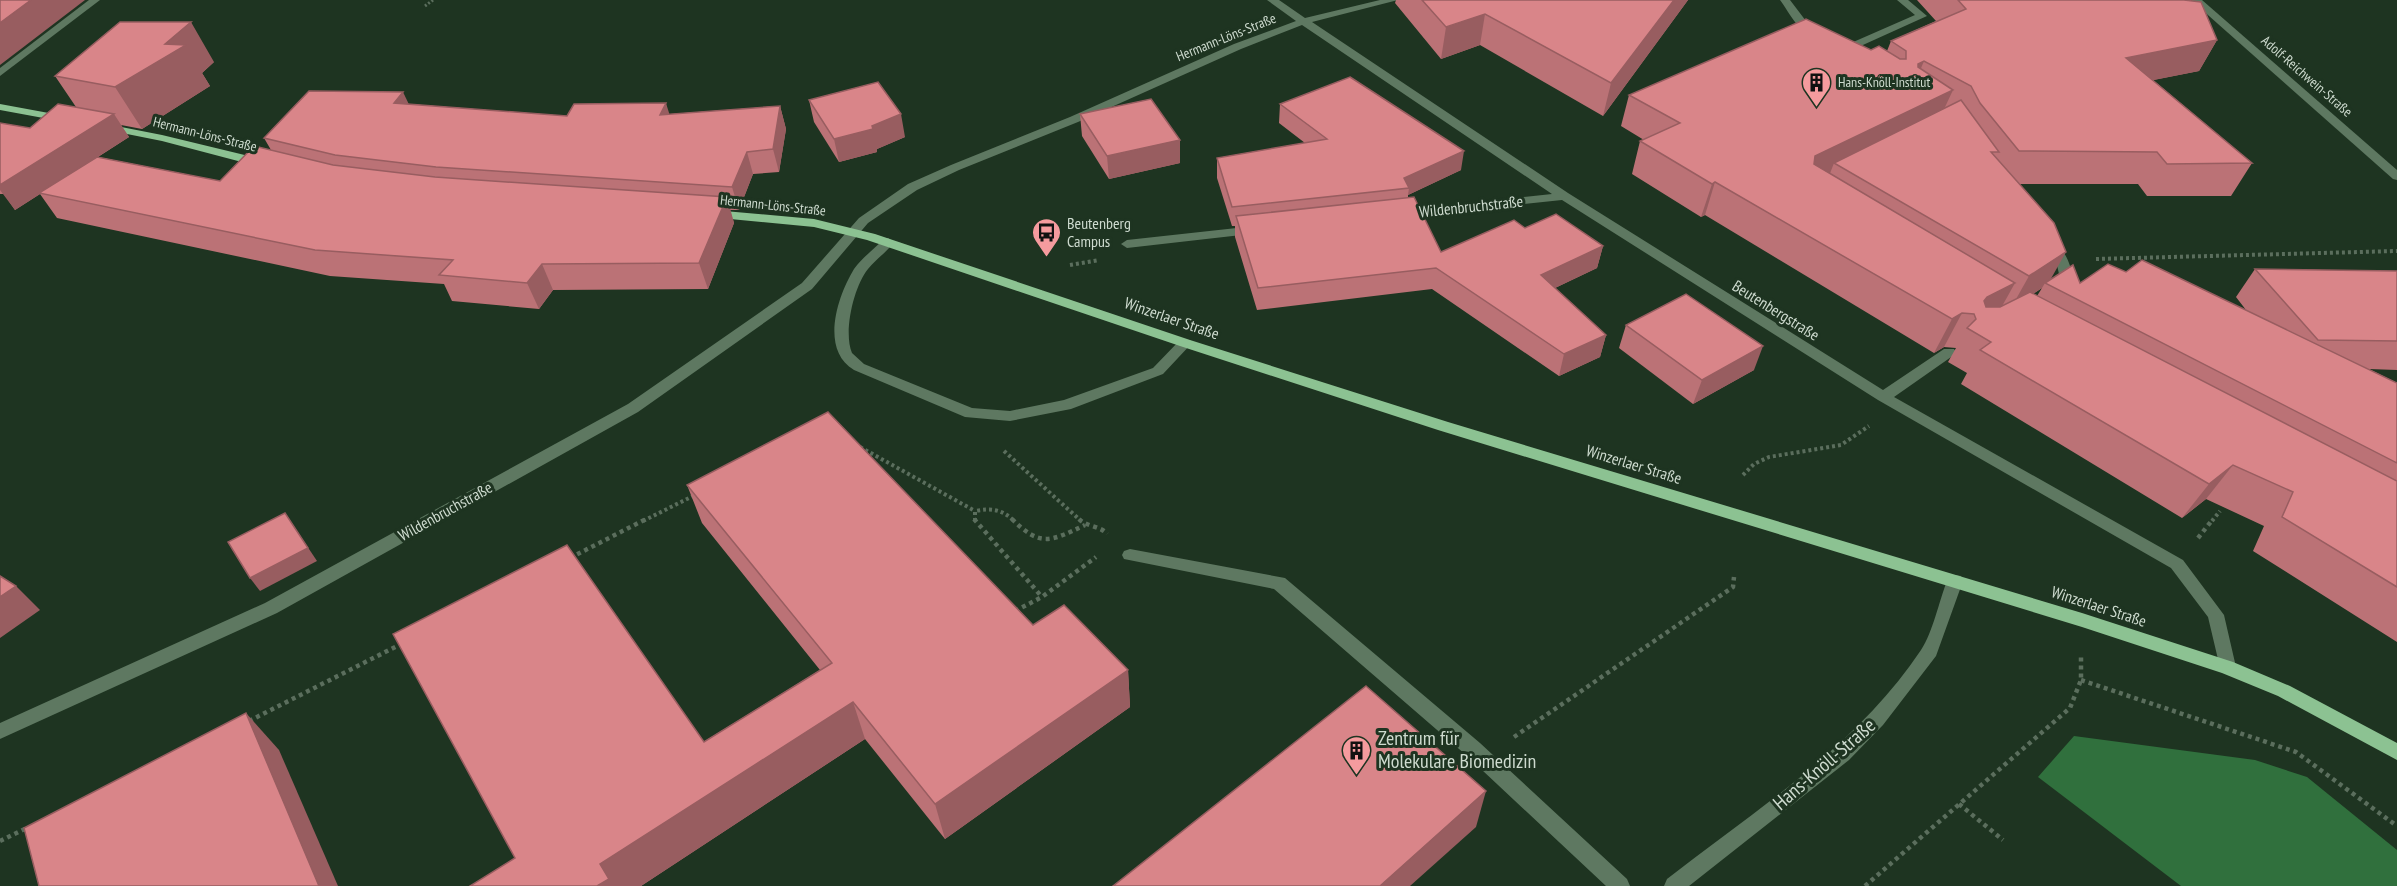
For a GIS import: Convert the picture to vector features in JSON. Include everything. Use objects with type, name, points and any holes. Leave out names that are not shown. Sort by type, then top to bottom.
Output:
[{"type":"main road","name":"Hermann-Löns-Straße","points":[[0,107],[162,138],[278,167]]},
{"type":"main road","name":"Hermann-Löns-Straße","points":[[705,213],[801,221],[852,232]]},
{"type":"main road","name":"Winzerlaer Straße","points":[[852,232],[1443,426],[2082,620],[2227,667],[2283,691],[2397,752]]},
{"type":"street","points":[[0,73],[95,0]]},
{"type":"street","name":"Beutenbergstraße","points":[[1272,0],[1564,196],[1883,397],[2177,564],[2216,615],[2227,667]]},
{"type":"street","name":"Hermann-Löns-Straße","points":[[852,232],[897,196],[940,174],[1043,133],[1165,77],[1306,21],[1393,0]]},
{"type":"street","points":[[1785,0],[1804,27],[1849,58]]},
{"type":"street","points":[[1830,45],[1922,16],[1902,0]]},
{"type":"street","name":"Adolf-Reichwein-Straße","points":[[2196,0],[2397,176]]},
{"type":"street","name":"Wildenbruchstraße","points":[[1388,215],[1564,196]]},
{"type":"street","points":[[1127,244],[1269,228]]},
{"type":"street","name":"Wildenbruchstraße","points":[[0,731],[271,608],[633,408],[807,286],[819,276],[852,232]]},
{"type":"street","points":[[2039,234],[2062,259],[2067,280],[2048,292]]},
{"type":"street","points":[[888,242],[865,265],[856,278],[841,336],[844,352],[848,360],[859,367],[970,413],[1010,416],[1066,405],[1158,371],[1185,343]]},
{"type":"street","points":[[1883,397],[1949,352]]},
{"type":"street","points":[[1130,555],[1279,583],[1483,759],[1620,886]]},
{"type":"street","name":"Hans-Knöll-Straße","points":[[1674,886],[1842,754],[1877,720],[1930,651],[1955,581]]},
{"type":"path","points":[[425,6],[433,0]]},
{"type":"path","points":[[2062,259],[2397,251]]},
{"type":"path","points":[[1070,265],[1092,262]]},
{"type":"path","points":[[1743,475],[1754,464],[1769,457],[1841,445],[1900,406]]},
{"type":"path","points":[[857,446],[948,494],[975,511]]},
{"type":"path","points":[[1004,451],[1085,525],[1104,530]]},
{"type":"path","points":[[566,560],[701,492]]},
{"type":"path","points":[[975,511],[987,507],[1000,508],[1031,537],[1040,539],[1051,540],[1085,525]]},
{"type":"path","points":[[975,511],[974,520],[981,530],[1042,597]]},
{"type":"path","points":[[1007,615],[1042,597],[1098,556]]},
{"type":"path","points":[[1483,759],[1733,587],[1734,577]]},
{"type":"path","points":[[1865,886],[2070,708],[2081,680],[2082,620]]},
{"type":"path","points":[[241,725],[409,640]]},
{"type":"path","points":[[2081,680],[2296,752],[2397,826]]},
{"type":"path","points":[[1959,804],[2003,840]]},
{"type":"path","points":[[0,841],[32,826]]},
{"type":"green space","points":[[2074,736],[2255,760],[2307,777],[2397,850],[2397,886],[2181,886],[2038,777]]},
{"type":"building","points":[[0,0],[31,0],[0,23]]},
{"type":"building","points":[[1422,0],[1674,0],[1611,83],[1485,14],[1446,27]]},
{"type":"building","points":[[1958,0],[2184,0],[2201,2],[2217,40],[2126,58],[2252,163],[2167,164],[2157,152],[2019,151],[1980,103],[1971,86],[1924,61],[1918,64],[1918,67],[1953,90],[1815,156],[1814,164],[2015,283],[1987,297],[1984,301],[1986,307],[2000,307],[2030,292],[2397,481],[2397,587],[2282,517],[2293,492],[2233,465],[2209,484],[1980,350],[1991,342],[1967,328],[1976,319],[1974,314],[1962,313],[1952,319],[1640,141],[1680,123],[1629,95],[1806,19],[1871,50],[1879,46],[1900,59],[1906,59],[1906,51],[1891,41],[1966,9]]},
{"type":"building","points":[[120,22],[191,22],[165,44],[186,45],[115,87],[55,76]]},
{"type":"building","points":[[1350,77],[1464,151],[1404,178],[1409,188],[1232,207],[1217,158],[1327,139],[1280,104]]},
{"type":"building","points":[[878,82],[901,114],[872,126],[873,129],[834,139],[809,100]]},
{"type":"building","points":[[309,91],[403,92],[394,103],[567,116],[574,104],[666,103],[660,115],[780,106],[773,149],[747,152],[732,187],[436,167],[335,155],[264,138]]},
{"type":"building","points":[[1151,99],[1180,140],[1107,156],[1080,114]]},
{"type":"building","points":[[1961,100],[1999,152],[1991,152],[2054,223],[2066,252],[2029,276],[1834,163]]},
{"type":"building","points":[[58,104],[114,114],[0,185],[0,123],[30,128]]},
{"type":"building","points":[[254,146],[333,165],[435,177],[727,197],[699,263],[542,264],[527,283],[439,275],[453,260],[315,250],[39,193],[97,157],[220,181]]},
{"type":"building","points":[[1414,197],[1441,252],[1514,220],[1525,228],[1556,214],[1603,246],[1541,275],[1606,335],[1564,354],[1436,268],[1258,288],[1236,216]]},
{"type":"building","points":[[2142,260],[2397,383],[2397,463],[2045,283],[2073,265],[2080,283],[2108,264],[2126,272]]},
{"type":"building","points":[[2255,269],[2397,271],[2397,341],[2318,340]]},
{"type":"building","points":[[1686,294],[1763,346],[1702,380],[1626,325]]},
{"type":"building","points":[[828,412],[1033,625],[1064,605],[1128,670],[935,804],[853,702],[600,864],[609,879],[597,886],[470,886],[515,858],[393,634],[567,545],[704,742],[832,663],[687,485]]},
{"type":"building","points":[[285,513],[308,548],[250,578],[228,542]]},
{"type":"building","points":[[0,576],[16,586],[0,597]]},
{"type":"building","name":"Zentrum für Molekulare Biomedizin","points":[[1366,686],[1486,791],[1380,886],[1113,886]]},
{"type":"building","points":[[246,713],[319,886],[39,886],[24,828]]},
{"type":"place","name":"Hans-Knöll-Institut","points":[[1817,108]]},
{"type":"place","name":"Beutenberg Campus","points":[[1046,258]]},
{"type":"place","name":"Zentrum für Molekulare Biomedizin","points":[[1357,776]]}]
